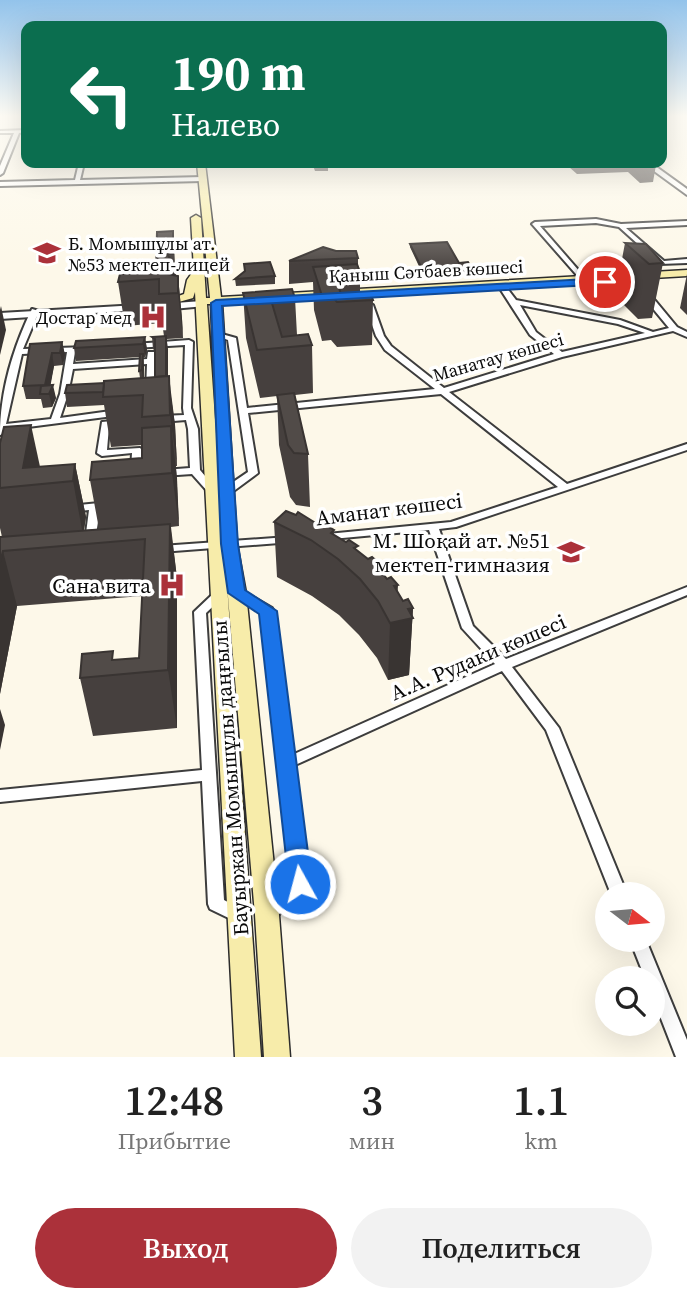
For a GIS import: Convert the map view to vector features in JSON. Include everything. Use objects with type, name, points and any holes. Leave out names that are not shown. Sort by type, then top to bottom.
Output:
[{"type":"main road","name":"Бауыржан Момышұлы даңғылы","points":[[199,174],[200,267],[218,335],[222,545],[267,915],[277,1057]]},
{"type":"main road","name":"Бауыржан Момышұлы даңғылы","points":[[199,174],[209,302],[206,368],[219,491]]},
{"type":"main road","points":[[153,305],[189,296],[192,280],[200,267]]},
{"type":"main road","name":"Қаныш Сәтбаев көшесі","points":[[209,302],[366,296],[687,275]]},
{"type":"main road","name":"Қаныш Сәтбаев көшесі","points":[[209,302],[502,286],[636,284],[665,276]]},
{"type":"main road","name":"Бауыржан Момышұлы даңғылы","points":[[228,594],[239,916],[247,1053]]},
{"type":"street","points":[[77,182],[80,168]]},
{"type":"street","points":[[654,168],[687,193]]},
{"type":"street","points":[[0,184],[199,174]]},
{"type":"street","points":[[584,280],[535,225],[596,221],[621,226],[687,223]]},
{"type":"street","points":[[612,224],[665,276]]},
{"type":"street","points":[[621,226],[662,263],[687,261]]},
{"type":"street","points":[[636,284],[674,329],[687,335]]},
{"type":"street","points":[[502,286],[533,333],[560,355]]},
{"type":"street","points":[[366,296],[380,336],[388,348],[566,488]]},
{"type":"street","name":"Қаныш Сәтбаев көшесі","points":[[0,315],[209,302]]},
{"type":"street","name":"Қаныш Сәтбаев көшесі","points":[[35,312],[209,302]]},
{"type":"street","points":[[514,302],[620,322],[649,332]]},
{"type":"street","points":[[0,435],[18,352],[35,312]]},
{"type":"street","name":"Манатау көшесі","points":[[244,411],[444,391],[560,355],[649,332],[674,329]]},
{"type":"street","points":[[136,474],[195,471],[219,491],[253,473],[232,338],[218,335]]},
{"type":"street","points":[[125,346],[189,342],[189,412],[195,471]]},
{"type":"street","points":[[150,399],[152,344]]},
{"type":"street","points":[[18,352],[99,348]]},
{"type":"street","points":[[55,420],[64,394],[72,349]]},
{"type":"street","points":[[69,367],[151,361]]},
{"type":"street","points":[[188,369],[206,368]]},
{"type":"street","points":[[138,389],[150,388]]},
{"type":"street","points":[[64,394],[76,393]]},
{"type":"street","points":[[151,415],[189,412]]},
{"type":"street","points":[[0,428],[55,420],[127,417],[105,424],[102,453],[136,450],[135,488]]},
{"type":"street","name":"Аманат көшесі","points":[[312,538],[433,528],[472,520],[687,447]]},
{"type":"street","points":[[62,509],[122,503]]},
{"type":"street","points":[[89,554],[95,506]]},
{"type":"street","points":[[433,528],[468,628],[504,665],[552,728],[614,882]]},
{"type":"street","name":"Аманат көшесі","points":[[154,550],[299,539]]},
{"type":"street","name":"А.А. Рудаки көшесі","points":[[287,763],[504,665],[687,591]]},
{"type":"street","points":[[239,916],[216,904],[200,612],[228,594],[268,611],[287,763],[300,884],[267,915]]},
{"type":"street","points":[[0,796],[209,775]]},
{"type":"street","points":[[643,952],[685,1057]]},
{"type":"building","points":[[173,231],[173,254],[167,254],[175,266],[175,272],[173,275],[156,272],[157,232]]},
{"type":"building","points":[[447,242],[459,263],[468,262],[473,271],[424,273],[410,244]]},
{"type":"building","points":[[625,243],[646,244],[663,263],[649,264]]},
{"type":"building","points":[[323,247],[336,251],[356,251],[358,258],[289,261]]},
{"type":"building","points":[[270,262],[275,276],[235,279],[245,271],[244,264]]},
{"type":"building","points":[[357,264],[360,272],[334,274],[341,294],[370,292],[373,300],[337,302],[331,295],[322,296],[313,267]]},
{"type":"building","points":[[157,272],[178,276],[178,293],[159,294],[159,279],[118,282],[120,274]]},
{"type":"building","points":[[292,289],[295,298],[271,300],[282,337],[308,334],[312,345],[257,350],[243,293]]},
{"type":"building","points":[[166,336],[166,376],[155,377],[155,339],[152,337]]},
{"type":"building","points":[[145,337],[143,344],[74,348],[76,341]]},
{"type":"building","points":[[62,342],[60,353],[52,353],[45,385],[23,386],[30,344]]},
{"type":"building","points":[[140,354],[143,354],[142,370],[139,371]]},
{"type":"building","points":[[169,376],[170,415],[142,417],[143,395],[103,397],[104,381]]},
{"type":"building","points":[[104,383],[103,392],[65,393],[67,385]]},
{"type":"building","points":[[53,385],[49,394],[40,394],[41,386]]},
{"type":"building","points":[[294,393],[308,454],[294,453],[288,445],[277,395]]},
{"type":"building","points":[[31,425],[23,468],[75,464],[73,481],[0,488],[0,443],[4,427]]},
{"type":"building","points":[[171,426],[172,473],[90,480],[92,462],[142,458],[142,428]]},
{"type":"building","points":[[286,511],[296,515],[298,512],[322,527],[325,525],[334,530],[331,533],[358,546],[354,548],[368,559],[372,557],[380,564],[376,566],[387,579],[391,577],[398,585],[394,586],[403,601],[408,599],[413,608],[408,609],[413,618],[390,623],[378,601],[360,579],[338,559],[311,540],[274,522]]},
{"type":"building","points":[[170,524],[168,670],[80,678],[82,654],[113,651],[112,660],[139,658],[145,539],[3,551],[0,562],[0,537]]},
{"type":"place","name":"Б. Момышұлы ат. №53 мектеп-лицей","points":[[47,253]]},
{"type":"place","name":"Достар мед","points":[[153,317]]},
{"type":"place","name":"М. Шоқай ат. №51 мектеп-гимназия","points":[[571,552]]},
{"type":"place","name":"Сана вита","points":[[172,585]]},
{"type":"route","points":[[300,884],[268,611],[237,593],[229,544],[216,303],[605,282]]}]
